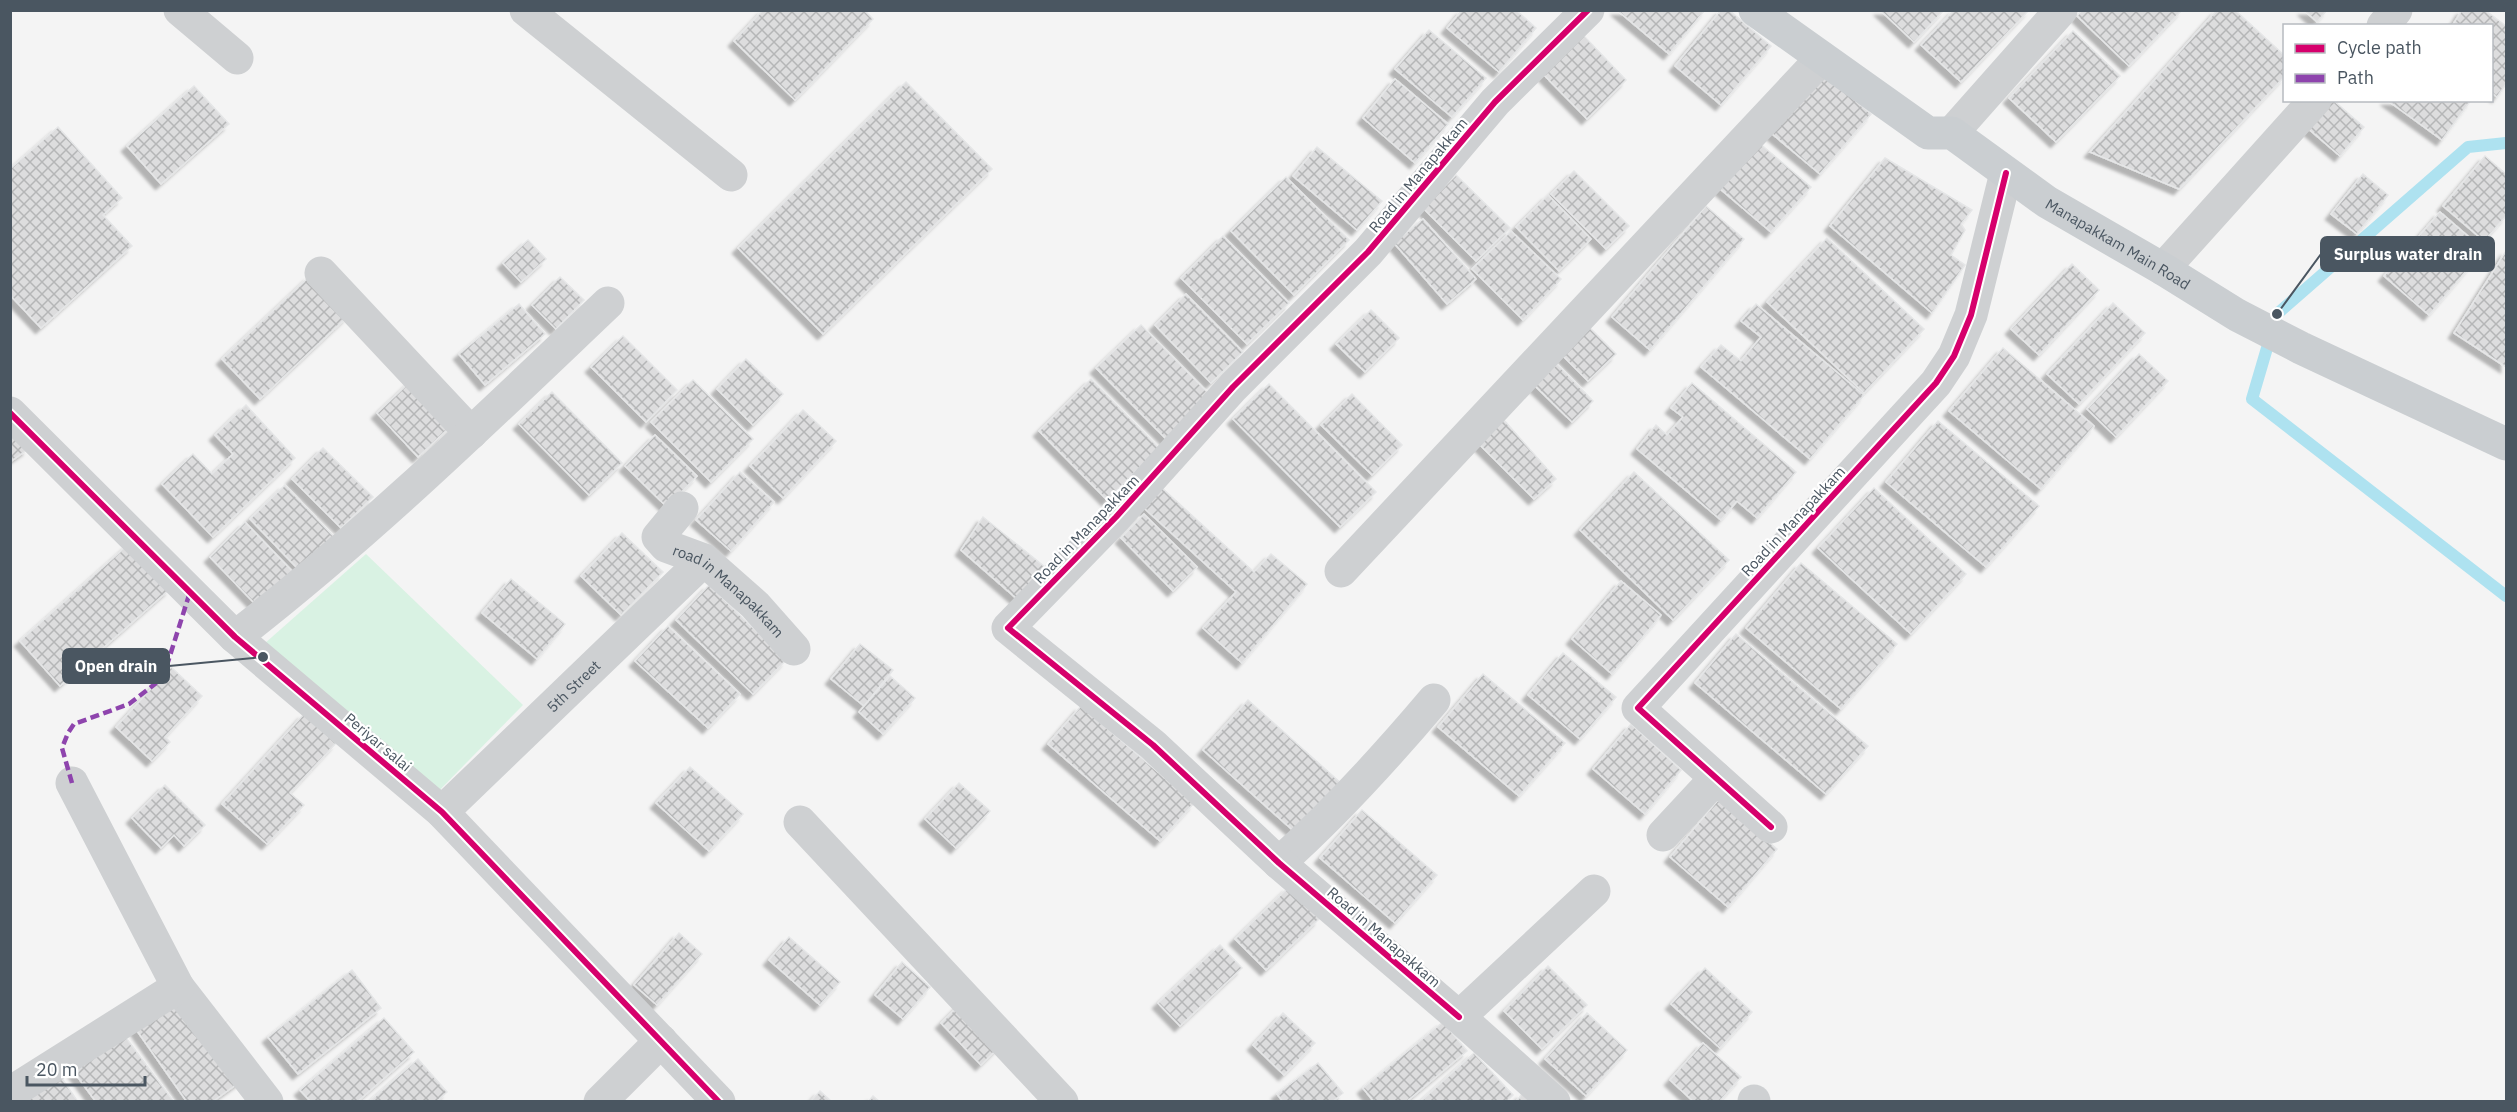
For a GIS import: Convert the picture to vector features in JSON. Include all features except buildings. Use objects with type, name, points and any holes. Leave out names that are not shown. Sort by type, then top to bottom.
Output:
[{"type":"main road","name":"Manapakkam Main Road","points":[[1755,10],[1928,133],[1952,133],[2047,202],[2238,315],[2301,348],[2506,444]]},
{"type":"street","points":[[180,10],[237,58]]},
{"type":"street","points":[[526,10],[731,175]]},
{"type":"street","name":"Road in Manapakkam","points":[[1554,1101],[1279,862],[1153,745],[1008,628],[1116,517],[1233,387],[1368,252],[1495,102],[1588,10]]},
{"type":"street","points":[[1952,133],[2061,10]]},
{"type":"street","points":[[2384,24],[2396,10]]},
{"type":"street","points":[[1341,571],[1821,58]]},
{"type":"street","points":[[2163,269],[2313,102]]},
{"type":"street","name":"Road in Manapakkam","points":[[1771,827],[1638,708],[1936,383],[1954,356],[1971,315],[2006,173]]},
{"type":"street","points":[[321,273],[471,433]]},
{"type":"street","points":[[235,637],[305,583],[471,433],[608,303]]},
{"type":"street","name":"Periyar salai","points":[[10,413],[235,637],[442,812],[719,1101]]},
{"type":"street","name":"road in Manapakkam","points":[[682,508],[658,537],[666,546],[704,560],[755,605],[794,649]]},
{"type":"street","name":"5th Street","points":[[442,812],[704,560]]},
{"type":"street","points":[[1279,862],[1333,813],[1434,700]]},
{"type":"street","points":[[1663,835],[1716,778]]},
{"type":"street","points":[[72,783],[178,987],[267,1101]]},
{"type":"street","points":[[800,822],[1062,1101]]},
{"type":"street","points":[[1459,1017],[1594,891]]},
{"type":"street","points":[[10,1093],[178,987]]},
{"type":"street","points":[[600,1101],[661,1041]]},
{"type":"green space","points":[[366,554],[523,705],[425,805],[264,644]]},
{"type":"waterway","points":[[2506,143],[2468,147],[2277,314],[2252,399],[2506,596]]},
{"type":"marked path","points":[[72,783],[62,748],[68,733],[74,724],[129,704],[155,684],[167,665],[190,592]]},
{"type":"cycle path","points":[[1459,1017],[1279,863],[1153,745],[1008,628],[1116,517],[1233,387],[1368,252],[1495,102],[1588,10]]},
{"type":"cycle path","points":[[1771,827],[1638,708],[1936,383],[1954,356],[1971,315],[2006,173]]},
{"type":"cycle path","points":[[10,413],[235,637],[442,812],[719,1102]]},
{"type":"place","name":"Surplus water drain","points":[[2277,314]]},
{"type":"place","name":"Open drain","points":[[263,657]]}]
